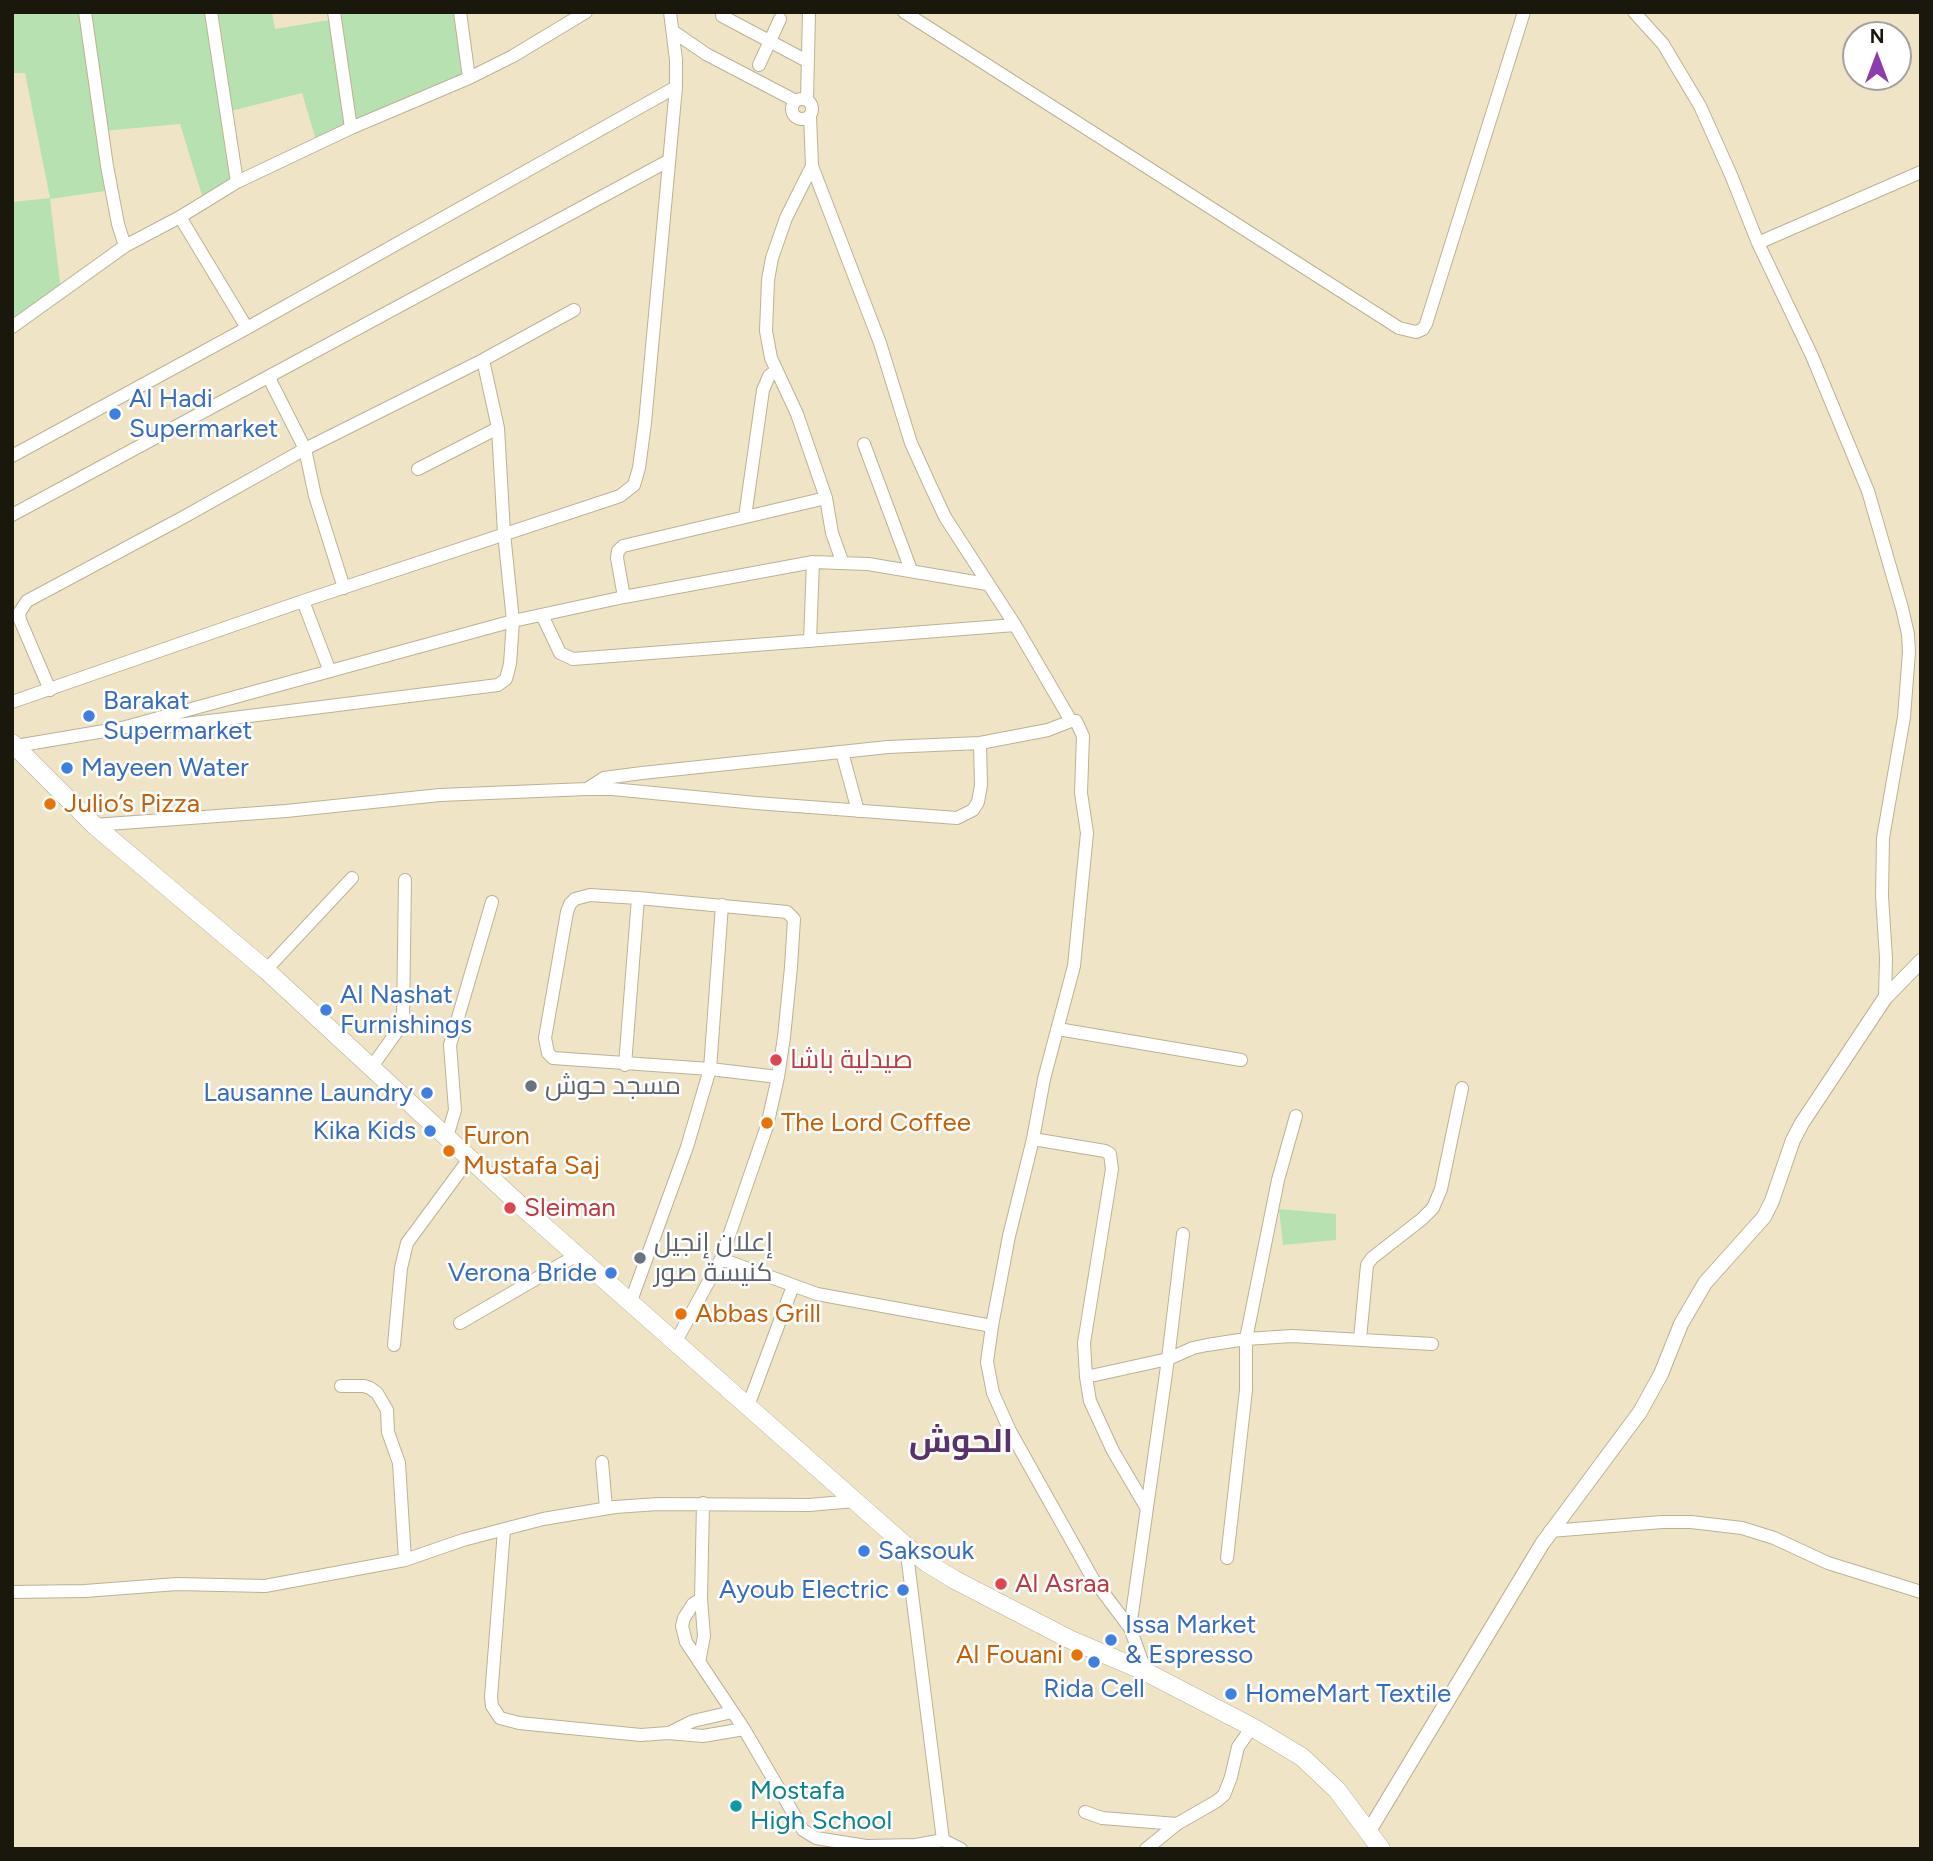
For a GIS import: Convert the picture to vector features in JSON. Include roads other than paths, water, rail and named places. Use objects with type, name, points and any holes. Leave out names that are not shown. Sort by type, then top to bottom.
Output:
[{"type":"main road","points":[[14,744],[94,825],[266,970],[447,1138],[675,1343],[927,1563],[1069,1639],[1146,1672],[1252,1727],[1302,1757],[1322,1774],[1374,1842]]},
{"type":"street","points":[[85,12],[107,166],[118,225],[125,246]]},
{"type":"street","points":[[211,12],[237,182]]},
{"type":"street","points":[[334,12],[351,128]]},
{"type":"street","points":[[460,12],[469,78]]},
{"type":"street","points":[[12,327],[125,246],[180,217],[237,182],[351,128],[469,78],[513,56],[586,12]]},
{"type":"street","points":[[12,702],[303,601],[620,496],[634,485],[638,477],[655,316],[676,87],[674,32],[670,12]]},
{"type":"street","points":[[804,117],[791,110],[801,100],[807,61],[809,12]]},
{"type":"street","points":[[904,12],[1399,328],[1416,332],[1426,324],[1524,12]]},
{"type":"street","points":[[1634,12],[1663,44],[1700,106],[1758,243],[1812,356],[1868,491],[1902,608],[1909,652],[1904,717],[1883,838],[1885,998]]},
{"type":"street","points":[[722,16],[807,61]]},
{"type":"street","points":[[759,65],[780,19]]},
{"type":"street","points":[[674,32],[706,54],[812,106],[804,117],[813,166],[880,343],[911,443],[945,517],[1015,625],[1071,721]]},
{"type":"street","points":[[12,456],[247,328],[676,87]]},
{"type":"street","points":[[12,515],[668,161]]},
{"type":"street","points":[[813,166],[786,218],[768,280],[766,331],[776,371],[797,414],[826,498],[832,533],[842,561]]},
{"type":"street","points":[[1758,243],[1921,172]]},
{"type":"street","points":[[180,217],[247,328]]},
{"type":"street","points":[[50,690],[20,620],[19,613],[27,601],[305,449],[482,360],[574,310]]},
{"type":"street","points":[[122,727],[169,726],[498,685],[506,679],[510,664],[513,621],[504,533],[498,428],[482,360]]},
{"type":"street","points":[[746,517],[763,390],[769,376],[776,371]]},
{"type":"street","points":[[270,378],[305,449],[315,496],[344,588]]},
{"type":"street","points":[[418,469],[498,428]]},
{"type":"street","points":[[864,444],[911,570]]},
{"type":"street","points":[[624,597],[617,558],[618,551],[623,546],[826,498]]},
{"type":"street","points":[[14,744],[122,727],[513,621],[624,597],[813,562],[842,561],[987,584]]},
{"type":"street","points":[[810,641],[813,562]]},
{"type":"street","points":[[303,601],[329,669]]},
{"type":"street","points":[[542,615],[556,648],[565,657],[573,659],[1015,625]]},
{"type":"street","points":[[245,695],[244,705],[250,715]]},
{"type":"street","points":[[587,789],[604,778],[642,773],[888,747],[979,744],[1048,730],[1076,721],[1083,736],[1081,793],[1087,834],[1074,966],[1044,1079],[1033,1139],[1009,1236],[987,1362],[1000,1411],[1046,1500],[1093,1579],[1130,1628],[1146,1672]]},
{"type":"street","points":[[94,825],[286,811],[440,794],[587,789],[932,818],[966,815],[973,810],[980,796],[979,744]]},
{"type":"street","points":[[842,752],[858,811]]},
{"type":"street","points":[[642,773],[654,794]]},
{"type":"street","points":[[266,970],[352,878]]},
{"type":"street","points":[[371,1068],[403,1019],[405,880]]},
{"type":"street","points":[[675,1343],[721,1259],[767,1126],[778,1077],[794,919],[787,912],[638,898],[590,895],[575,899],[570,904],[566,912],[545,1038],[548,1053],[553,1058],[710,1069],[778,1077]]},
{"type":"street","points":[[625,1065],[638,898]]},
{"type":"street","points":[[447,1138],[454,1110],[450,1045],[492,902]]},
{"type":"street","points":[[631,1301],[687,1147],[710,1069],[722,905]]},
{"type":"street","points":[[1374,1842],[1550,1531],[1614,1450],[1640,1412],[1661,1374],[1681,1324],[1705,1283],[1764,1217],[1802,1123],[1885,998],[1921,961]]},
{"type":"street","points":[[1058,1029],[1241,1060]]},
{"type":"street","points":[[1360,1339],[1367,1265],[1371,1258],[1429,1213],[1437,1200],[1462,1088]]},
{"type":"street","points":[[1227,1559],[1246,1390],[1246,1339],[1278,1181],[1296,1116]]},
{"type":"street","points":[[1033,1139],[1105,1151],[1110,1154],[1112,1160],[1084,1343],[1086,1377],[1090,1401],[1113,1451],[1146,1507]]},
{"type":"street","points":[[394,1345],[401,1268],[407,1243],[470,1158]]},
{"type":"street","points":[[1130,1628],[1183,1234]]},
{"type":"street","points":[[460,1323],[577,1255]]},
{"type":"street","points":[[721,1259],[793,1286],[844,1300],[992,1326]]},
{"type":"street","points":[[748,1406],[793,1286]]},
{"type":"street","points":[[1086,1377],[1168,1359],[1193,1348],[1246,1339],[1292,1336],[1432,1344]]},
{"type":"street","points":[[341,1386],[364,1385],[370,1388],[377,1393],[387,1410],[388,1432],[399,1463],[405,1560]]},
{"type":"street","points":[[602,1462],[606,1508]]},
{"type":"street","points":[[12,1592],[85,1591],[177,1584],[265,1586],[405,1560],[543,1519],[606,1508],[703,1503],[809,1505],[855,1501]]},
{"type":"street","points":[[699,1662],[704,1636],[701,1599],[703,1503]]},
{"type":"street","points":[[1550,1531],[1662,1522],[1691,1522],[1742,1528],[1774,1538],[1828,1563],[1921,1592]]},
{"type":"street","points":[[505,1530],[491,1696],[495,1713],[500,1718],[519,1723],[615,1734],[668,1733],[703,1736],[744,1729]]},
{"type":"street","points":[[906,1546],[943,1840]]},
{"type":"street","points":[[701,1599],[692,1604],[684,1618],[682,1626],[686,1642],[744,1729],[798,1823],[809,1835],[827,1841],[866,1846],[905,1846],[943,1840],[961,1849]]},
{"type":"street","points":[[668,1733],[693,1721],[732,1712]]},
{"type":"street","points":[[1146,1849],[1177,1824],[1224,1795],[1238,1747],[1252,1727]]},
{"type":"street","points":[[1085,1812],[1102,1818],[1177,1824]]},
{"type":"place","name":"Al Hadi Supermarket","points":[[115,414]]},
{"type":"place","name":"Barakat Supermarket","points":[[89,716]]},
{"type":"place","name":"Mayeen Water","points":[[67,768]]},
{"type":"place","name":"Julio’s Pizza","points":[[50,804]]},
{"type":"place","name":"Al Nashat Furnishings","points":[[326,1010]]},
{"type":"place","name":"صيدلية باشا","points":[[776,1060]]},
{"type":"place","name":"مسجد حوش","points":[[531,1086]]},
{"type":"place","name":"Lausanne Laundry","points":[[427,1093]]},
{"type":"place","name":"The Lord Coffee","points":[[767,1123]]},
{"type":"place","name":"Kika Kids","points":[[430,1131]]},
{"type":"place","name":"Furon Mustafa Saj","points":[[449,1151]]},
{"type":"place","name":"Sleiman","points":[[510,1208]]},
{"type":"place","name":"إعلان إنجيل كنيسة صور","points":[[640,1258]]},
{"type":"place","name":"Verona Bride","points":[[611,1273]]},
{"type":"place","name":"Abbas Grill","points":[[681,1314]]},
{"type":"place","name":"Saksouk","points":[[864,1551]]},
{"type":"place","name":"Al Asraa","points":[[1001,1584]]},
{"type":"place","name":"Ayoub Electric","points":[[903,1590]]},
{"type":"place","name":"Issa Market & Espresso","points":[[1111,1640]]},
{"type":"place","name":"Al Fouani","points":[[1077,1655]]},
{"type":"place","name":"Rida Cell","points":[[1094,1662]]},
{"type":"place","name":"HomeMart Textile","points":[[1231,1694]]},
{"type":"place","name":"Mostafa High School","points":[[736,1806]]},
{"type":"district","name":"الحوش","points":[[961,1442]]}]
